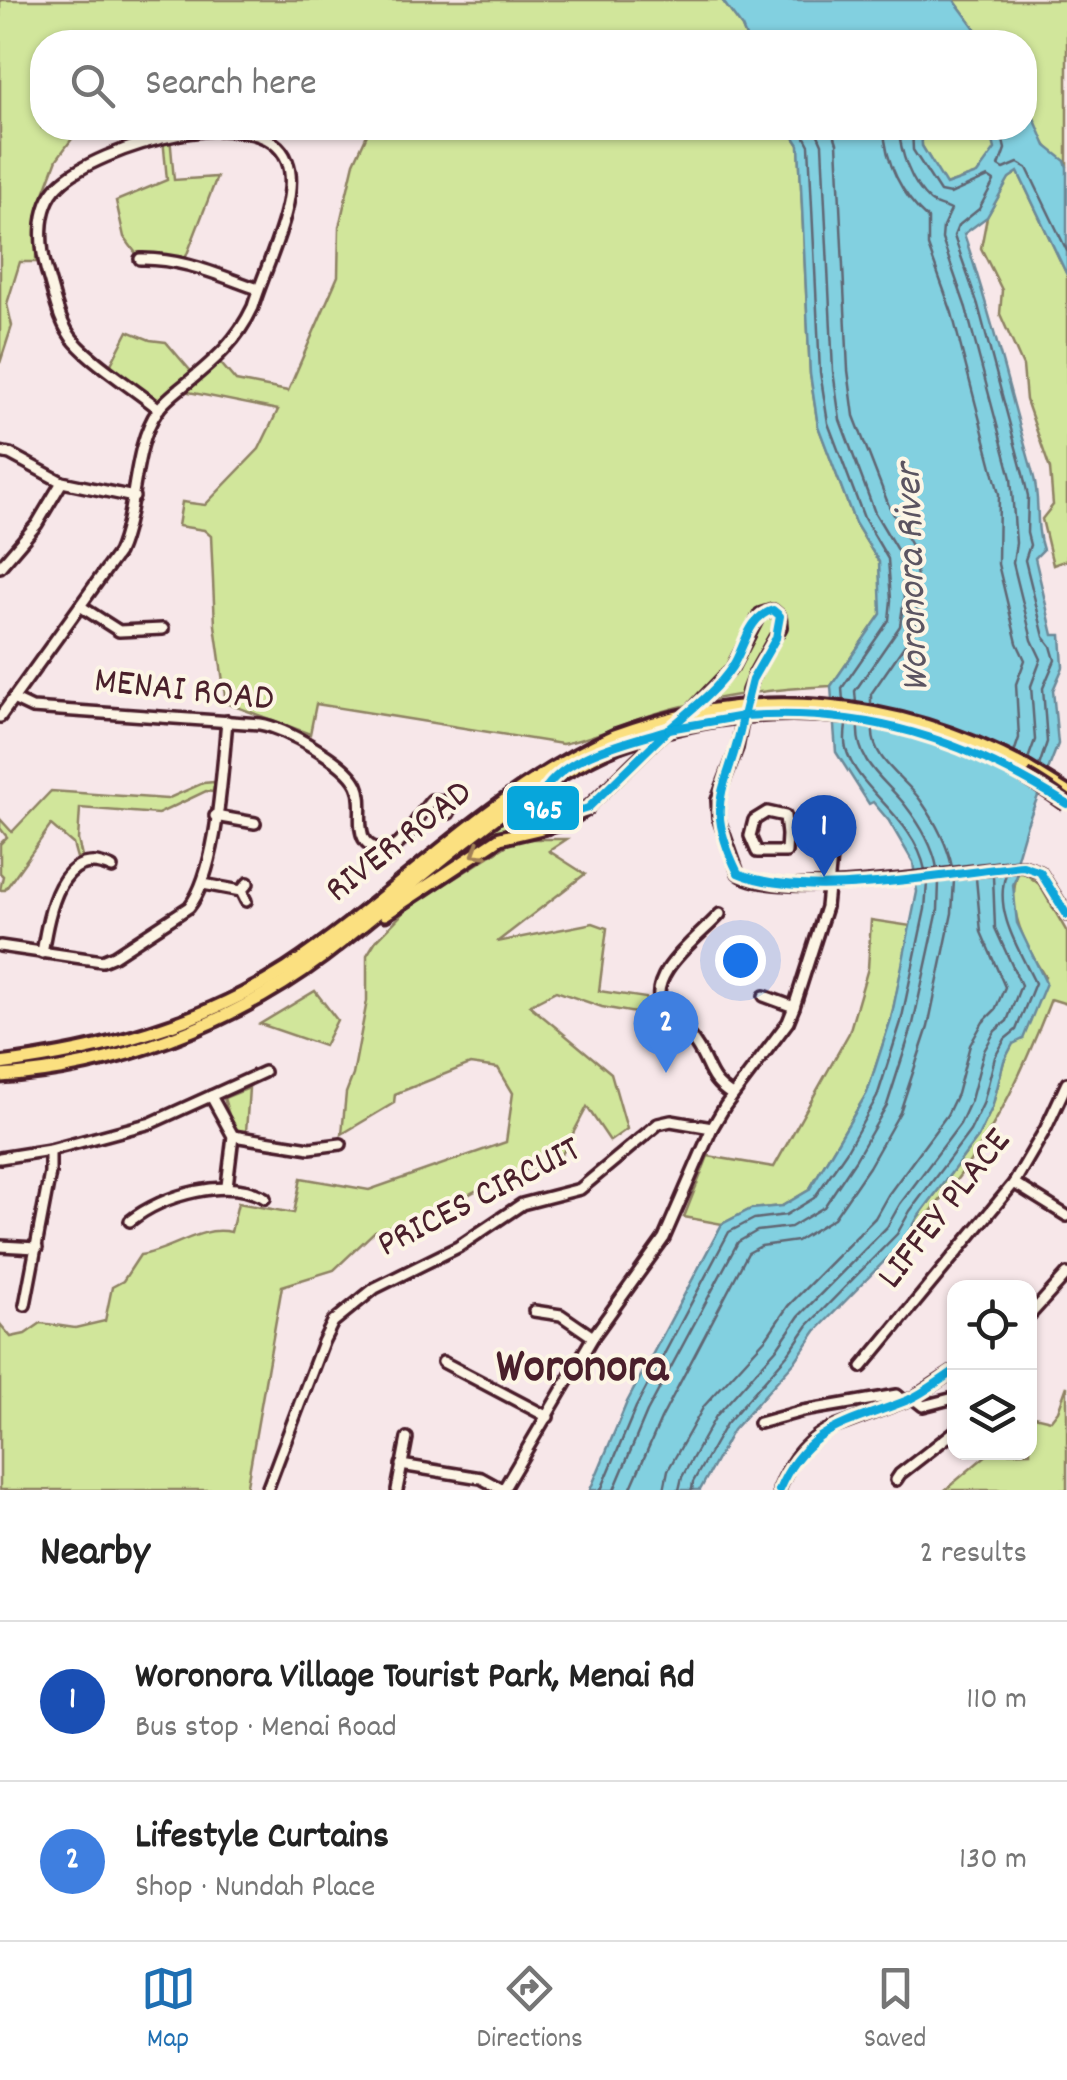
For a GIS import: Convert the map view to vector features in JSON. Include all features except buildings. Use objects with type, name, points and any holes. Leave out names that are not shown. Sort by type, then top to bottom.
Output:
[{"type":"main road","name":"RIVER ROAD","points":[[0,1064],[90,1050],[142,1036],[207,1011],[282,971],[490,810],[562,762],[671,718],[724,708],[794,704],[842,707],[956,734],[1067,793]]},
{"type":"main road","name":"RIVER ROAD","points":[[0,1078],[77,1065],[170,1038],[270,990],[347,937],[550,779],[617,741],[736,715],[797,713],[854,717],[904,727],[962,746],[1067,804]]},
{"type":"main road","points":[[550,779],[540,796],[544,811],[557,816],[586,809]]},
{"type":"main road","points":[[347,937],[500,838],[564,823],[586,809]]},
{"type":"street","points":[[157,140],[101,160],[56,186],[42,224],[41,252],[64,327],[76,344],[159,408]]},
{"type":"street","points":[[0,717],[118,553],[126,535],[144,446],[159,408],[224,353],[244,324],[292,184],[285,156],[272,140]]},
{"type":"street","points":[[140,258],[184,262],[258,289]]},
{"type":"street","points":[[0,452],[62,482],[134,497]]},
{"type":"street","points":[[0,567],[37,524],[62,482]]},
{"type":"street","points":[[80,606],[119,631],[162,629]]},
{"type":"street","points":[[586,809],[640,754],[716,687],[741,655],[758,617],[773,610],[780,616],[781,627],[748,691],[737,748],[717,800],[718,817],[734,865],[743,878],[758,884],[830,884],[1018,866],[1040,872],[1067,915]]},
{"type":"street","name":"MENAI ROAD","points":[[15,700],[32,708],[266,724],[282,730],[343,769],[358,787],[364,839],[372,847],[391,848],[432,800],[444,800],[449,813]]},
{"type":"street","points":[[0,946],[88,961],[114,956],[179,917],[204,884],[226,721]]},
{"type":"street","points":[[766,812],[786,816],[787,836],[786,852],[758,852],[750,836],[754,820],[766,812]]},
{"type":"street","points":[[216,816],[254,823]]},
{"type":"street","points":[[401,1465],[476,1477],[503,1490],[593,1337],[664,1238],[712,1128],[794,1007],[826,907],[833,837],[787,836]]},
{"type":"street","points":[[42,954],[52,898],[74,868],[90,862],[112,868]]},
{"type":"street","points":[[204,884],[245,891]]},
{"type":"street","points":[[720,914],[666,968],[660,994],[664,1011],[694,1041],[708,1073],[732,1095]]},
{"type":"street","points":[[764,996],[794,1007]]},
{"type":"street","points":[[0,1158],[50,1150],[151,1122],[264,1072]]},
{"type":"street","name":"LIFFEY PLACE","points":[[862,1366],[1014,1183],[1067,1084]]},
{"type":"street","points":[[211,1096],[233,1136],[227,1186]]},
{"type":"street","name":"PRICES CIRCUIT","points":[[267,1490],[323,1342],[333,1322],[352,1304],[387,1281],[465,1243],[522,1204],[580,1189],[658,1124],[671,1121],[712,1128]]},
{"type":"street","points":[[233,1136],[310,1148],[341,1144]]},
{"type":"street","points":[[25,1305],[50,1173],[50,1150]]},
{"type":"street","points":[[1014,1183],[1067,1216]]},
{"type":"street","points":[[130,1221],[200,1190],[227,1186],[265,1198]]},
{"type":"street","points":[[0,1246],[37,1248]]},
{"type":"street","points":[[1037,1307],[1067,1274]]},
{"type":"street","points":[[534,1311],[561,1315],[593,1337]]},
{"type":"street","points":[[442,1362],[548,1417]]},
{"type":"street","points":[[779,1490],[793,1458],[812,1438],[908,1399],[947,1374]]},
{"type":"street","points":[[759,1422],[897,1396],[924,1406],[947,1400]]},
{"type":"street","points":[[896,1480],[947,1437]]},
{"type":"street","points":[[397,1490],[407,1438]]},
{"type":"green space","points":[[0,0],[722,0],[742,27],[743,30],[30,30],[30,140],[71,140],[57,159],[37,212],[36,262],[20,262],[7,304],[12,326],[0,363]]},
{"type":"green space","points":[[954,0],[1067,0],[1067,167],[1047,147],[1037,130],[1037,30],[976,30]]},
{"type":"green space","points":[[163,140],[170,140],[174,180],[217,177],[184,262],[140,259],[124,237],[116,201],[167,180]]},
{"type":"green space","points":[[365,140],[796,140],[810,374],[818,426],[855,523],[879,562],[882,601],[881,614],[831,686],[713,699],[562,744],[316,704],[310,734],[226,703],[215,625],[211,536],[204,530],[178,526],[182,502],[205,505],[259,449],[278,410],[179,390],[159,409],[109,368],[128,331],[166,342],[195,376],[217,359],[236,381],[288,391],[338,276],[339,227],[354,163]]},
{"type":"green space","points":[[922,140],[993,140],[996,149],[977,174],[945,185]]},
{"type":"green space","points":[[1018,172],[1067,275],[1067,560],[1053,565],[1042,519],[1053,505],[1050,469],[1026,400],[1023,366],[1000,314],[1002,290],[981,248],[987,217],[1009,178]]},
{"type":"green space","points":[[215,782],[213,792],[206,791],[158,814],[80,808],[78,840],[82,857],[77,858],[73,844],[51,825],[5,890],[0,890],[0,844],[7,837],[0,828],[0,819],[12,832],[51,791],[167,799],[203,783]]},
{"type":"green space","points":[[532,798],[539,813],[553,821],[511,832],[448,864]]},
{"type":"green space","points":[[517,839],[567,839],[549,851],[585,874],[497,942],[593,923],[607,928],[599,991],[646,998],[652,1016],[602,1007],[556,991],[529,1005],[611,1073],[627,1129],[610,1141],[587,1107],[559,1160],[505,1176],[434,1212],[375,1231],[334,1270],[282,1286],[246,1490],[0,1490],[0,1324],[11,1337],[25,1334],[41,1323],[75,1328],[105,1321],[112,1287],[123,1281],[140,1255],[208,1232],[231,1232],[238,1203],[294,1213],[301,1178],[369,1190],[506,1142],[513,1093],[498,1068],[470,1064],[395,1094],[394,1103],[342,1134],[346,1093],[367,1001],[367,955],[409,907]]},
{"type":"green space","points":[[1022,871],[1039,884],[1067,932],[1067,1004],[1051,999],[1023,1068],[992,1128],[954,1184],[905,1240],[978,1137],[992,1108],[1004,1061],[1045,977],[1016,913],[1015,886]]},
{"type":"green space","points":[[871,920],[911,926],[891,1019],[867,1093],[809,1190],[782,1206],[751,1209],[722,1224],[684,1217],[708,1156],[774,1167],[849,1033],[868,968]]},
{"type":"green space","points":[[315,991],[337,1020],[324,1046],[260,1024]]},
{"type":"green space","points":[[249,1088],[246,1132],[233,1129],[224,1098]]},
{"type":"green space","points":[[1067,1386],[1067,1490],[945,1490],[981,1460],[1037,1460],[1037,1417],[1051,1420]]},
{"type":"water","points":[[722,0],[954,0],[976,30],[743,30]]},
{"type":"water","name":"Woronora River","points":[[1037,125],[1046,146],[1067,167],[1067,275],[1018,172],[1009,178],[987,217],[964,234],[1035,484],[1043,550],[1035,558],[1053,635],[1061,635],[1063,667],[1053,690],[1058,744],[1026,827],[1013,885],[1017,923],[1046,983],[1023,1039],[1013,1044],[1004,1061],[992,1108],[978,1137],[905,1240],[816,1331],[796,1360],[733,1430],[700,1490],[590,1490],[627,1402],[722,1224],[751,1209],[782,1206],[809,1190],[867,1093],[891,1019],[917,892],[913,862],[889,821],[873,802],[869,804],[836,752],[831,686],[881,614],[879,562],[855,523],[818,426],[810,374],[796,140],[922,140],[946,185],[977,174],[995,149],[993,140],[1037,140]]},
{"type":"pier","points":[[828,700],[912,713],[973,733],[1052,774],[1044,794],[964,752],[921,738],[830,721]]},
{"type":"transit line","name":"965","points":[[669,729],[718,684],[732,667],[757,619],[773,610],[780,616],[776,638],[752,680],[743,716]]},
{"type":"transit line","name":"965","points":[[669,729],[743,716]]},
{"type":"transit line","name":"965","points":[[743,716],[720,809],[721,826],[738,873],[766,881],[837,885],[1023,866],[1040,872],[1067,915]]},
{"type":"transit line","name":"965","points":[[743,716],[831,717],[912,732],[990,761],[1067,804]]},
{"type":"transit line","name":"965","points":[[669,729],[588,808],[566,815],[544,811],[539,800],[548,785],[577,761],[669,729]]},
{"type":"transit line","name":"965","points":[[779,1490],[802,1452],[816,1440],[848,1422],[914,1397],[947,1376]]},
{"type":"place","name":"Woronora Village Tourist Park, Menai Rd","points":[[824,877]]},
{"type":"place","name":"Lifestyle Curtains","points":[[666,1073]]},
{"type":"district","name":"Woronora","points":[[582,1370]]}]
